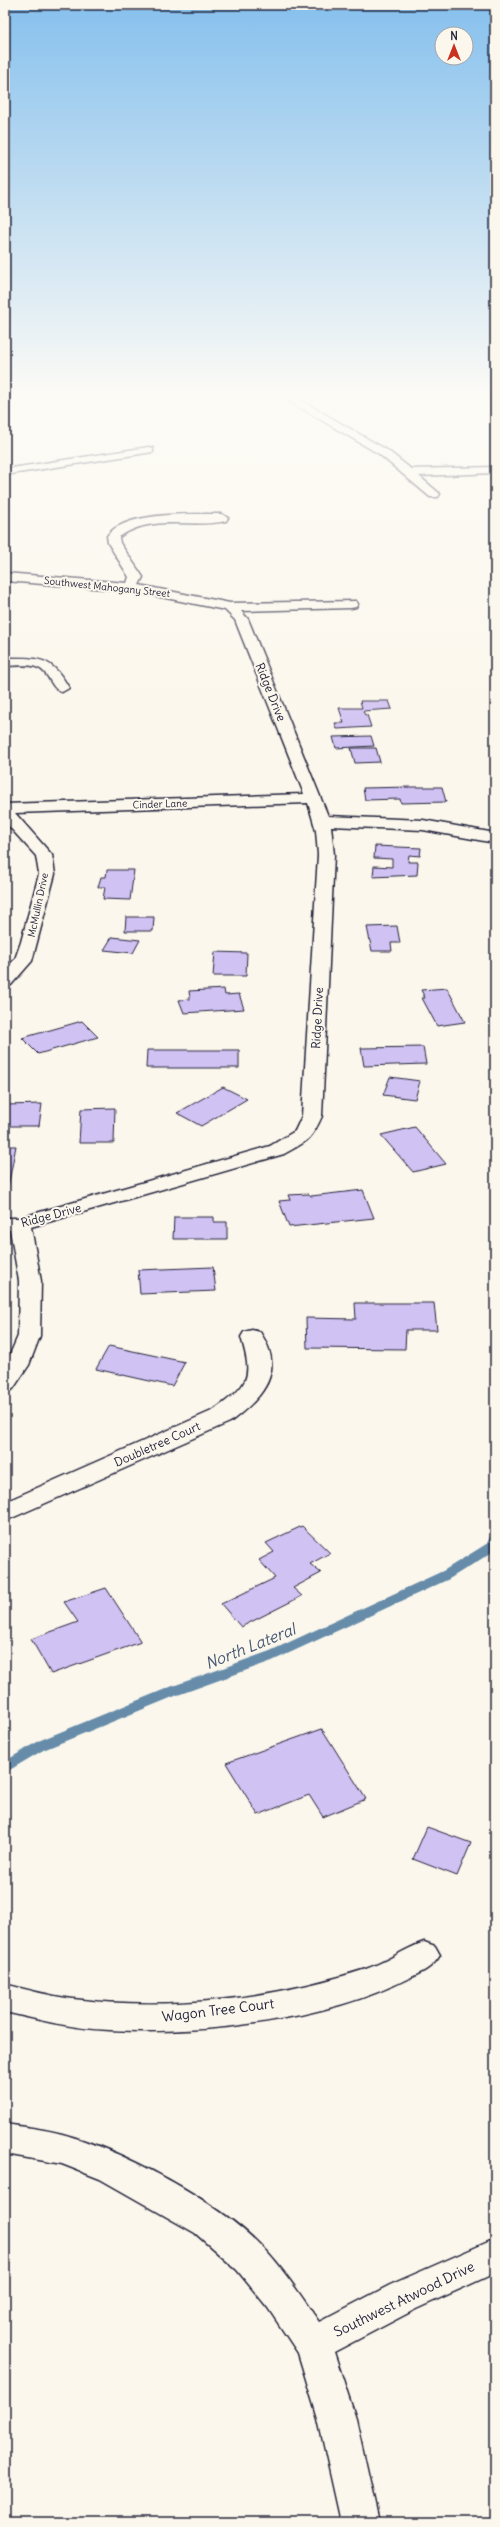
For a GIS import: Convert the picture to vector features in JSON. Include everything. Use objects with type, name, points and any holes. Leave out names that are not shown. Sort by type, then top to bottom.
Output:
[{"type":"street","points":[[131,587],[136,577],[114,543],[113,536],[118,531],[130,525],[180,519],[222,518]]},
{"type":"street","name":"Southwest Mahogany Street","points":[[5,577],[131,587],[230,607],[351,604]]},
{"type":"street","name":"Ridge Drive","points":[[12,1224],[277,1150],[304,1134],[312,1116],[326,855],[322,821],[241,618],[230,607]]},
{"type":"street","points":[[5,662],[47,665],[53,670],[62,688]]},
{"type":"street","name":"Cinder Lane","points":[[7,817],[314,798]]},
{"type":"street","name":"McMullin Drive","points":[[5,981],[23,961],[30,942],[47,874],[44,855],[7,817]]},
{"type":"street","points":[[322,821],[424,825],[495,838]]},
{"type":"street","points":[[5,1384],[17,1365],[29,1336],[30,1281],[12,1224]]},
{"type":"street","name":"Doubletree Court","points":[[5,1512],[222,1416],[249,1396],[260,1376],[261,1360],[252,1337]]},
{"type":"street","name":"Wagon Tree Court","points":[[5,1998],[73,2013],[154,2018],[239,2010],[323,1995],[371,1981],[424,1955]]},
{"type":"street","points":[[5,2139],[62,2149],[112,2168],[207,2221],[249,2258],[281,2296],[313,2344],[337,2419],[360,2522]]},
{"type":"street","name":"Southwest Atwood Drive","points":[[313,2344],[403,2297],[495,2256]]},
{"type":"building","points":[[360,701],[389,701],[392,709],[363,711],[365,715],[367,715],[371,727],[337,729],[335,723],[344,723],[339,708],[362,708]]},
{"type":"building","points":[[371,736],[374,746],[336,748],[333,737]]},
{"type":"building","points":[[351,748],[376,748],[380,762],[355,763]]},
{"type":"building","points":[[442,787],[446,802],[401,803],[400,799],[365,800],[363,788]]},
{"type":"building","points":[[375,846],[421,848],[420,856],[409,855],[408,862],[418,862],[417,875],[373,877],[374,866],[392,867],[392,859],[374,858]]},
{"type":"building","points":[[107,870],[134,870],[130,900],[103,899],[105,887],[98,887],[101,877],[106,877]]},
{"type":"building","points":[[126,917],[154,917],[153,931],[125,931]]},
{"type":"building","points":[[397,926],[400,943],[391,943],[392,951],[372,951],[367,927]]},
{"type":"building","points":[[112,937],[140,940],[133,953],[104,950]]},
{"type":"building","points":[[215,952],[247,953],[246,976],[213,976]]},
{"type":"building","points":[[447,988],[465,1022],[437,1026],[422,998],[425,998],[421,990]]},
{"type":"building","points":[[224,989],[225,995],[239,994],[244,1009],[184,1013],[179,1000],[190,999],[189,991]]},
{"type":"building","points":[[82,1021],[98,1037],[38,1054],[22,1038]]},
{"type":"building","points":[[423,1047],[426,1064],[364,1066],[361,1048]]},
{"type":"building","points":[[147,1050],[239,1050],[239,1068],[146,1068]]},
{"type":"building","points":[[390,1077],[420,1081],[415,1099],[383,1095]]},
{"type":"building","points":[[223,1087],[247,1099],[201,1126],[177,1113]]},
{"type":"building","points":[[42,1104],[39,1126],[5,1126],[5,1105]]},
{"type":"building","points":[[115,1108],[114,1143],[79,1143],[81,1109]]},
{"type":"building","points":[[415,1127],[446,1164],[413,1172],[381,1135]]},
{"type":"building","points":[[5,1146],[16,1146],[7,1192],[5,1192]]},
{"type":"building","points":[[363,1190],[374,1218],[289,1227],[279,1201],[290,1200],[288,1195],[309,1194],[311,1196]]},
{"type":"building","points":[[174,1217],[214,1217],[214,1222],[227,1222],[227,1239],[173,1239]]},
{"type":"building","points":[[213,1267],[216,1291],[140,1294],[138,1270]]},
{"type":"building","points":[[355,1303],[434,1303],[437,1330],[406,1330],[405,1349],[307,1348],[306,1318],[356,1319]]},
{"type":"building","points":[[109,1346],[185,1362],[172,1386],[96,1369]]},
{"type":"building","points":[[302,1526],[330,1553],[310,1564],[321,1573],[293,1588],[302,1596],[241,1627],[221,1604],[275,1578],[259,1560],[274,1552],[266,1543]]},
{"type":"building","points":[[106,1588],[141,1642],[51,1674],[31,1639],[78,1622],[64,1602]]},
{"type":"building","points":[[322,1729],[366,1799],[323,1817],[309,1795],[258,1815],[226,1763]]},
{"type":"building","points":[[427,1827],[471,1843],[457,1876],[413,1859]]},
{"type":"waterway","name":"North Lateral","points":[[5,1767],[42,1745],[174,1691],[271,1656],[446,1575],[491,1547],[495,1537]]}]
